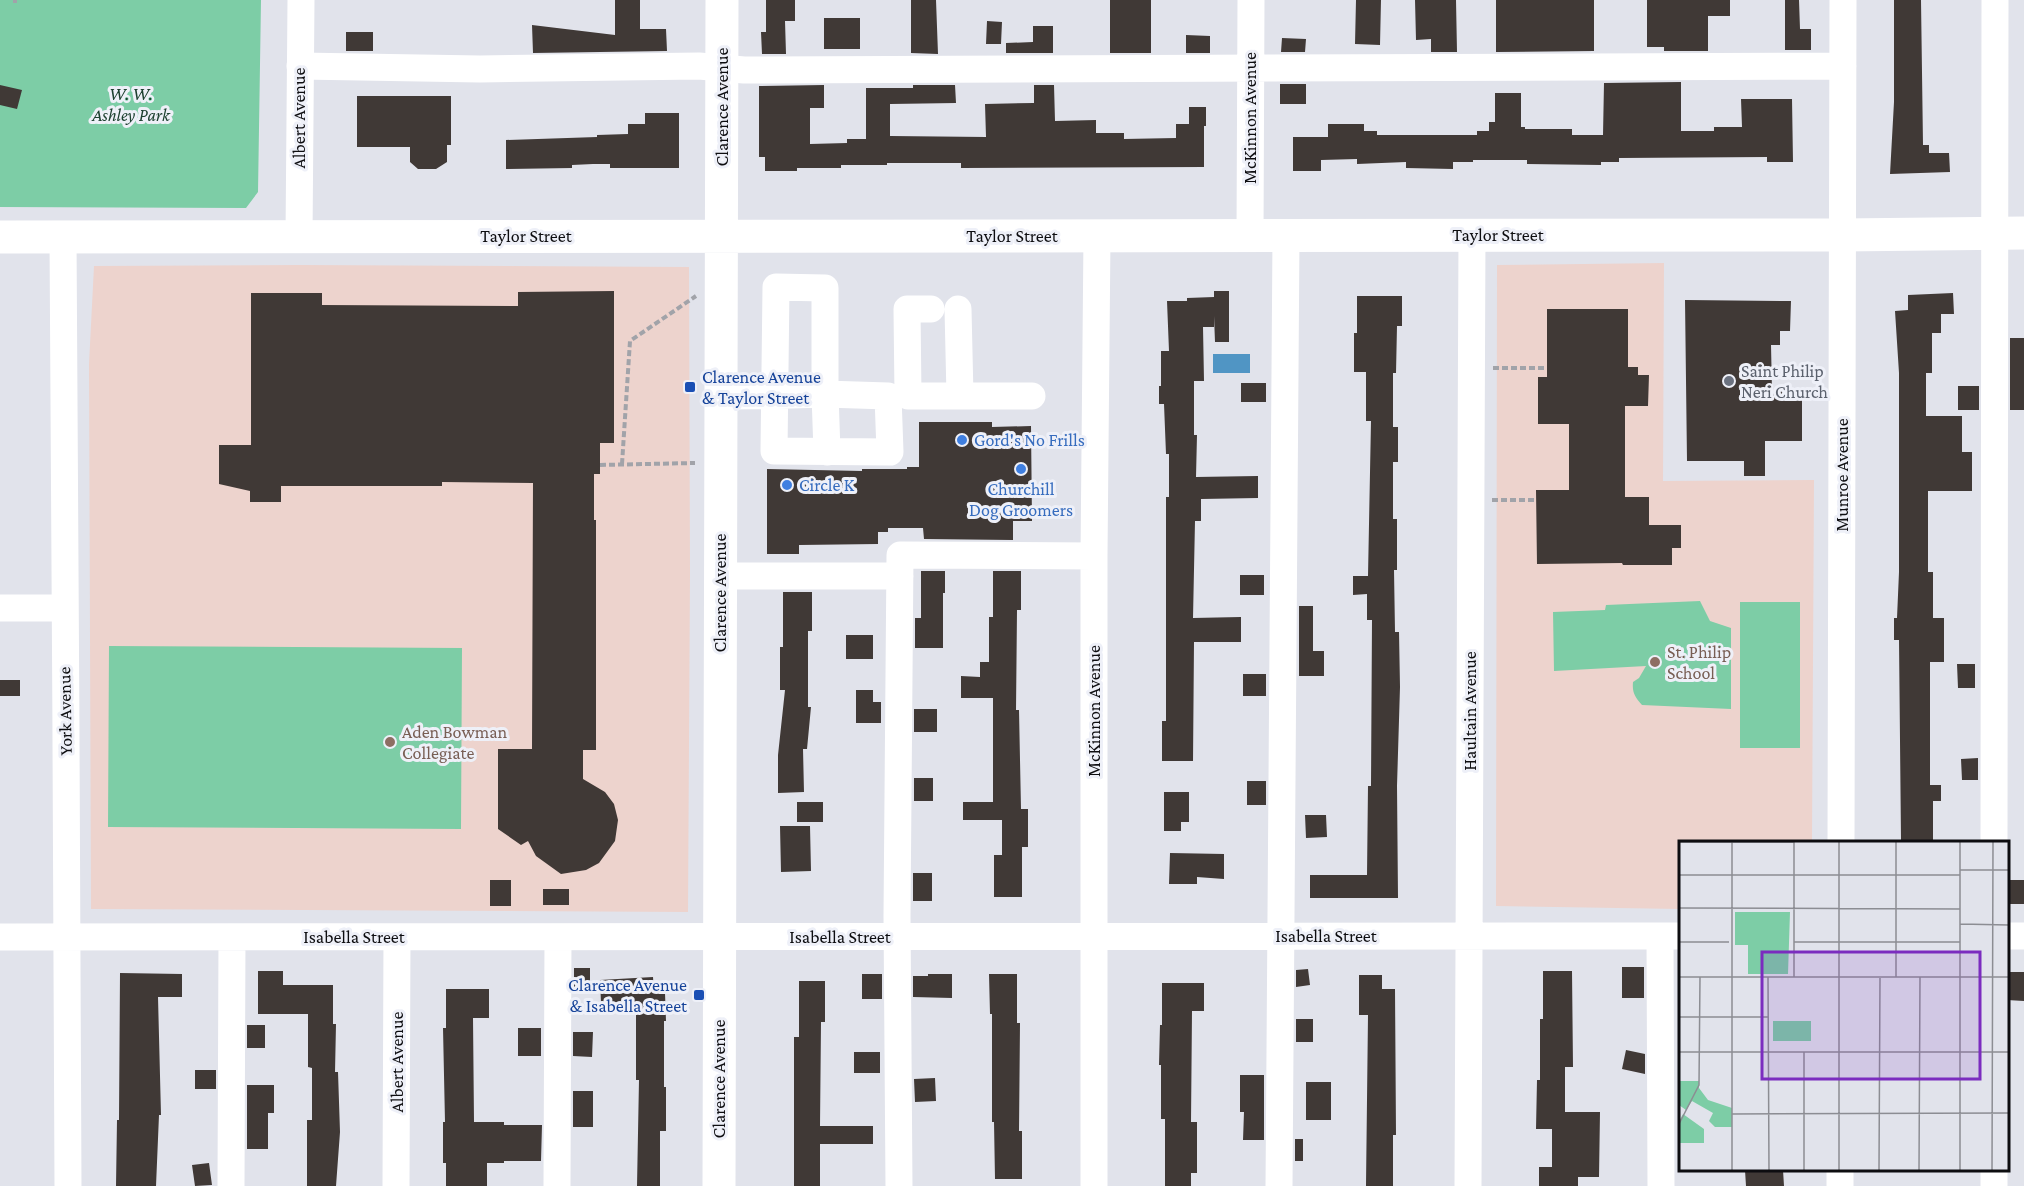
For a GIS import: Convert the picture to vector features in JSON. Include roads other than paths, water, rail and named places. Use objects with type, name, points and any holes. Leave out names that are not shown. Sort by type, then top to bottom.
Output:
[{"type":"main road","name":"Clarence Avenue","points":[[719,1186],[722,0]]},
{"type":"main road","name":"Taylor Street","points":[[0,237],[2010,233]]},
{"type":"street","name":"Albert Avenue","points":[[299,237],[301,0]]},
{"type":"street","name":"McKinnon Avenue","points":[[1250,236],[1251,0]]},
{"type":"street","name":"Munroe Avenue","points":[[1841,841],[1843,0]]},
{"type":"street","points":[[1994,841],[2010,233],[1995,0]]},
{"type":"street","points":[[300,66],[480,69],[699,66],[744,70],[1843,66]]},
{"type":"street","name":"Haultain Avenue","points":[[1468,1186],[1472,235]]},
{"type":"street","name":"McKinnon Avenue","points":[[1094,1186],[1094,556],[1097,236]]},
{"type":"street","points":[[1279,1186],[1286,236]]},
{"type":"street","name":"York Avenue","points":[[63,237],[68,1186]]},
{"type":"street","points":[[827,452],[825,288],[776,286],[774,451],[827,452],[890,452],[907,309],[931,309]]},
{"type":"street","points":[[958,309],[960,396]]},
{"type":"street","points":[[721,396],[825,394],[1032,396]]},
{"type":"street","points":[[899,1186],[900,555],[1094,556]]},
{"type":"street","points":[[720,576],[900,576]]},
{"type":"street","points":[[0,608],[64,608]]},
{"type":"street","points":[[1661,1186],[1670,936]]},
{"type":"street","name":"Isabella Street","points":[[0,937],[1670,936]]},
{"type":"street","points":[[231,1186],[232,937]]},
{"type":"street","name":"Albert Avenue","points":[[396,1186],[398,937]]},
{"type":"street","points":[[557,1186],[558,937]]},
{"type":"water","points":[[1213,354],[1250,354],[1250,373],[1213,373]]},
{"type":"place","name":"Saint Philip Neri Church","points":[[1729,381]]},
{"type":"place","name":"Clarence Avenue & Taylor Street","points":[[690,387]]},
{"type":"place","name":"Gord's No Frills","points":[[962,440]]},
{"type":"place","name":"Churchill Dog Groomers","points":[[1021,469]]},
{"type":"place","name":"Circle K","points":[[787,485]]},
{"type":"place","name":"St. Philip School","points":[[1655,662]]},
{"type":"place","name":"Aden Bowman Collegiate","points":[[390,742]]},
{"type":"place","name":"Clarence Avenue & Isabella Street","points":[[699,995]]},
{"type":"park label","name":"W. W. Ashley Park","points":[[131,104]]}]
